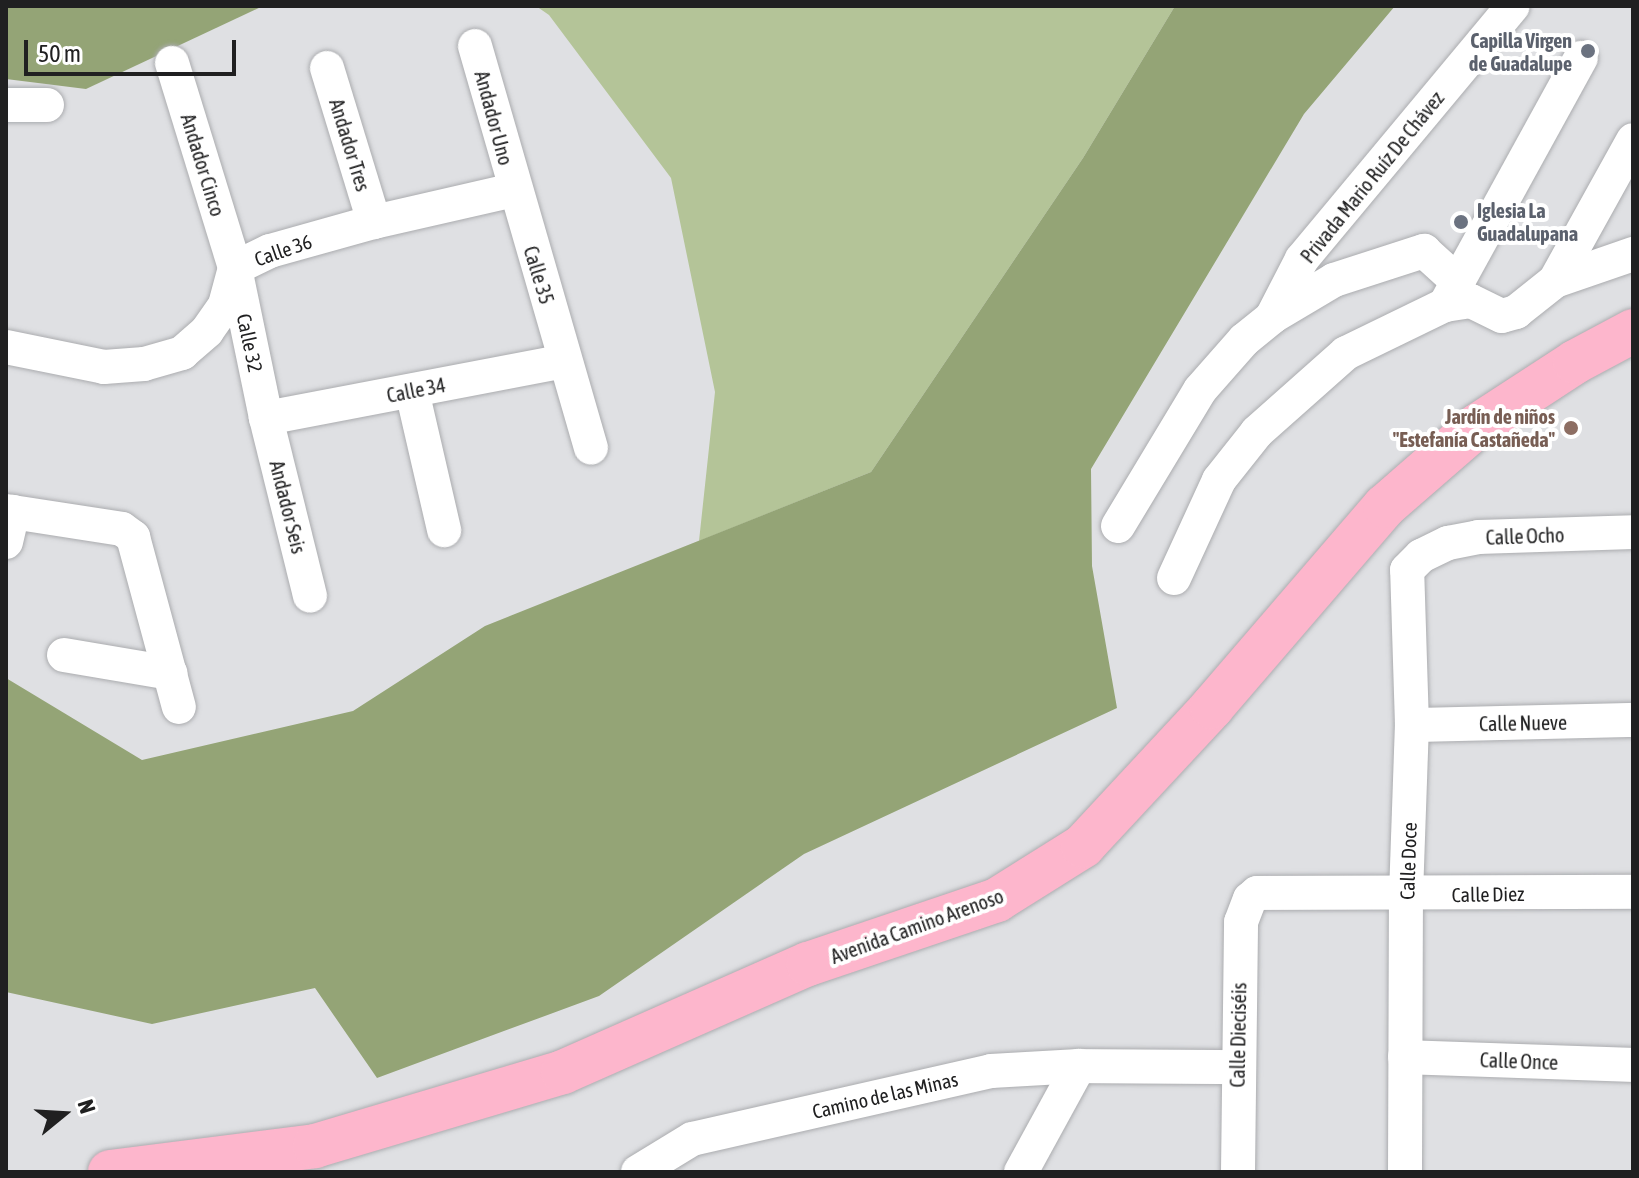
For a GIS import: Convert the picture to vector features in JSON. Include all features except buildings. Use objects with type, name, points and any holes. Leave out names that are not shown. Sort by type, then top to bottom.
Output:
[{"type":"main road","name":"Avenida Camino Arenoso","points":[[110,1172],[315,1146],[563,1072],[808,964],[997,900],[1083,846],[1212,707],[1385,506],[1477,426],[1575,362],[1633,331]]},
{"type":"street","name":"Privada Mario Ruíz De Chávez","points":[[1272,317],[1302,259],[1513,6]]},
{"type":"street","name":"Andador Uno","points":[[475,46],[514,190]]},
{"type":"street","points":[[1174,578],[1219,480],[1257,432],[1346,353],[1451,293],[1581,58]]},
{"type":"street","name":"Andador Cinco","points":[[172,63],[235,268]]},
{"type":"street","name":"Andador Tres","points":[[327,68],[374,222]]},
{"type":"street","points":[[6,105],[47,105]]},
{"type":"street","points":[[1555,281],[1633,140]]},
{"type":"street","name":"Calle 36","points":[[6,347],[104,367],[144,364],[182,353],[207,331],[225,305],[235,268],[270,251],[374,222],[514,190]]},
{"type":"street","name":"Calle 35","points":[[514,190],[565,361]]},
{"type":"street","name":"Privada Mario Ruíz De Chávez","points":[[1118,526],[1200,390],[1244,340],[1272,317],[1334,280],[1424,251],[1451,293]]},
{"type":"street","points":[[1451,293],[1502,316],[1516,312],[1555,281],[1633,254]]},
{"type":"street","name":"Calle 32","points":[[235,268],[266,418]]},
{"type":"street","points":[[565,361],[591,448]]},
{"type":"street","name":"Calle 34","points":[[266,418],[565,361]]},
{"type":"street","points":[[412,391],[444,530]]},
{"type":"street","name":"Andador Seis","points":[[266,418],[310,596]]},
{"type":"street","points":[[8,522],[122,529],[133,537],[179,707]]},
{"type":"street","name":"Calle Ocho","points":[[1421,556],[1448,543],[1478,537],[1633,532]]},
{"type":"street","name":"Calle Doce","points":[[1405,1172],[1406,895],[1412,725],[1407,570],[1421,556]]},
{"type":"street","points":[[64,655],[170,673]]},
{"type":"street","name":"Calle Nueve","points":[[1412,725],[1633,720]]},
{"type":"street","name":"Calle Diez","points":[[1250,899],[1257,893],[1633,892]]},
{"type":"street","name":"Calle Dieciséis","points":[[1238,1172],[1241,922],[1250,899]]},
{"type":"street","name":"Calle Once","points":[[1405,1057],[1633,1065]]},
{"type":"street","points":[[1021,1172],[1079,1066]]},
{"type":"street","name":"Camino de las Minas","points":[[638,1172],[692,1139],[991,1071],[1079,1066],[1237,1067]]},
{"type":"green space","points":[[6,6],[263,6],[86,89],[6,79]]},
{"type":"green space","points":[[536,6],[1175,6],[1083,158],[871,472],[699,541],[715,392],[671,178],[549,15]]},
{"type":"green space","points":[[1175,6],[1395,6],[1304,114],[1091,469],[1092,566],[1117,708],[804,854],[599,996],[377,1078],[315,988],[152,1024],[6,992],[6,678],[142,760],[353,711],[485,626],[871,472],[1083,158]]},
{"type":"place","name":"Capilla Virgen de Guadalupe","points":[[1588,51]]},
{"type":"place","name":"Iglesia La Guadalupana","points":[[1461,222]]},
{"type":"place","name":"Jardín de niños \"Estefanía Castañeda\"","points":[[1571,428]]}]
